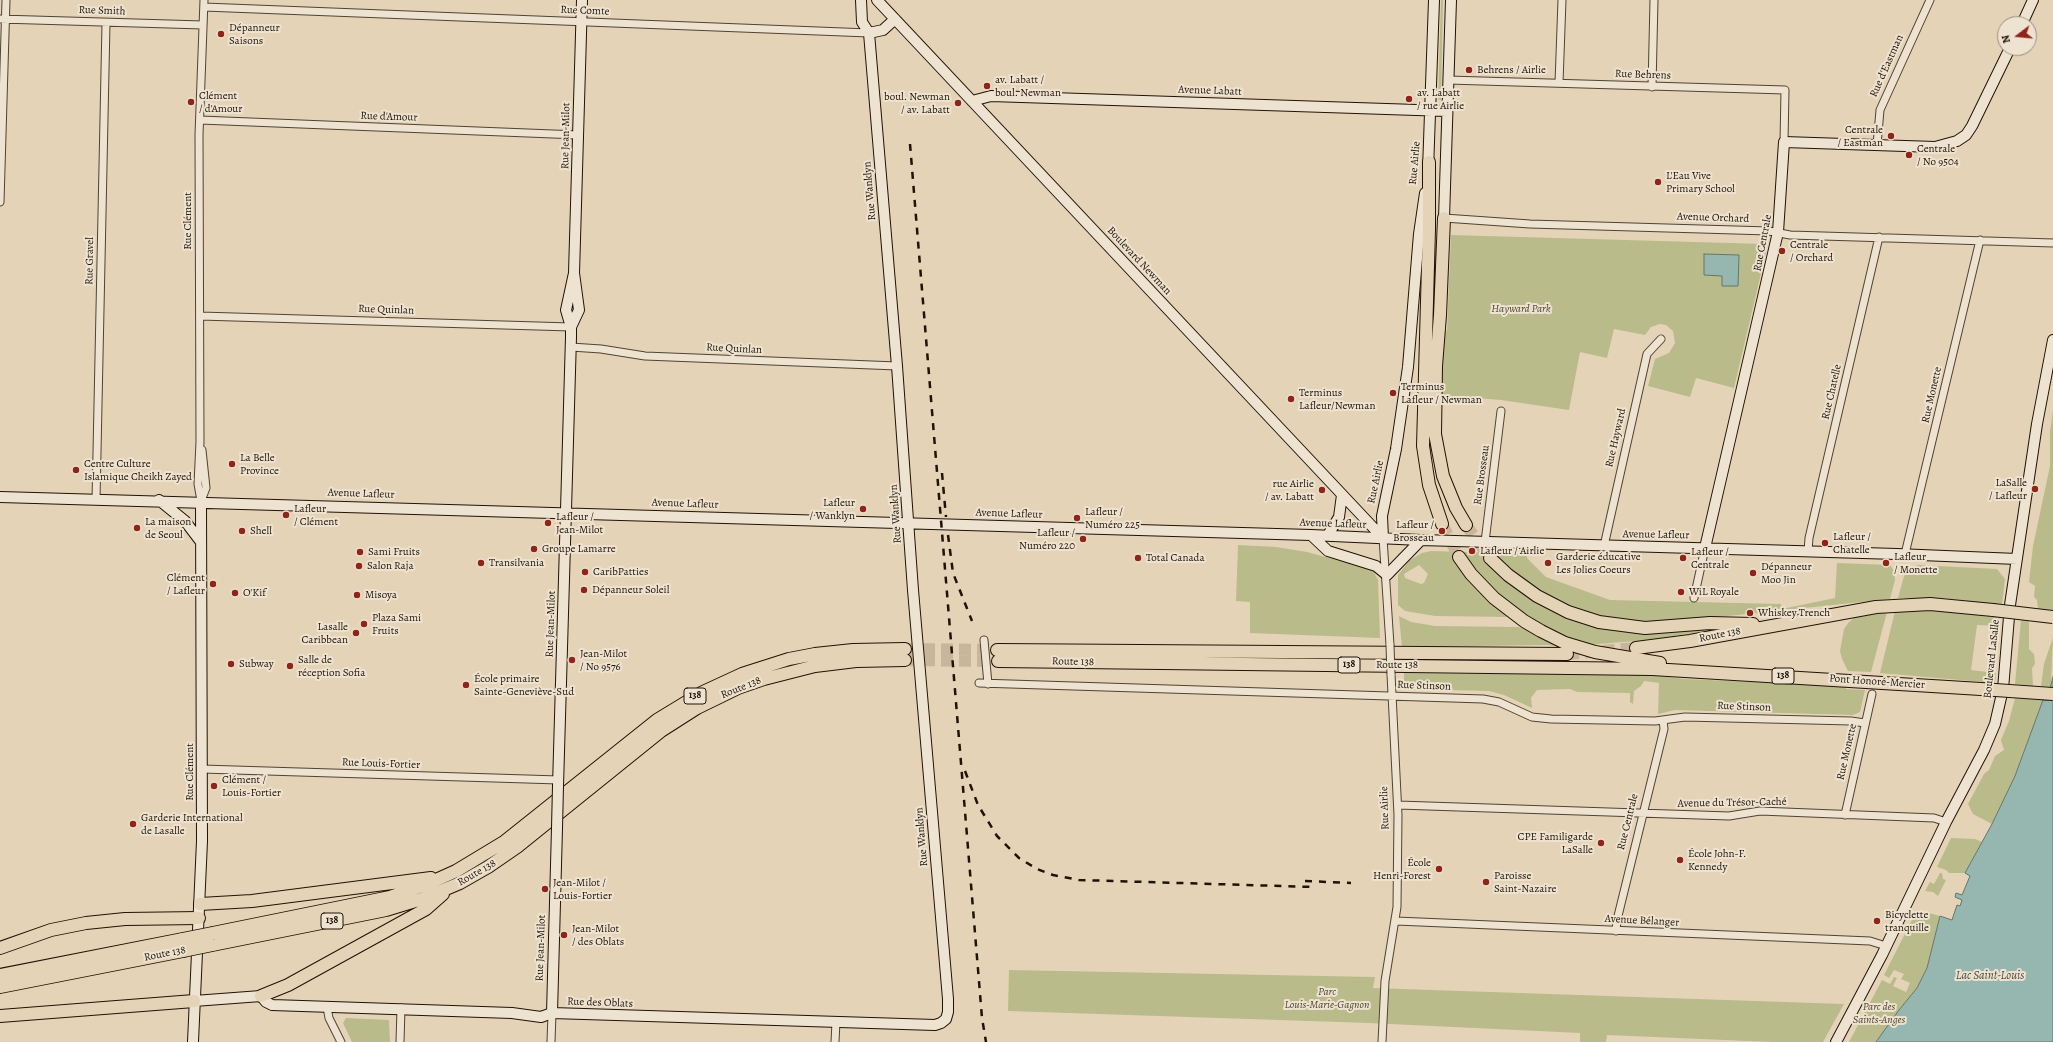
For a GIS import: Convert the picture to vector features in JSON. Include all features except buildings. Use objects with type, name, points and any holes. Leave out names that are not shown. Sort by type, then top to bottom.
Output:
[{"type":"highway","points":[[1429,162],[1429,229],[1423,446],[1429,485],[1442,524]]},
{"type":"highway","points":[[1444,218],[1440,315],[1436,359],[1434,434],[1443,476],[1453,503],[1466,525]]},
{"type":"highway","points":[[1460,557],[1478,582],[1499,603],[1524,621],[1554,638],[1595,652],[1700,671]]},
{"type":"highway","points":[[1490,558],[1508,576],[1537,596],[1568,612],[1599,622],[1645,628],[1710,623],[1780,624],[1834,613],[1892,605],[1930,604],[2053,617]]},
{"type":"highway","name":"Route 138","points":[[1636,648],[1690,641],[1780,624]]},
{"type":"highway","name":"Route 138","points":[[0,987],[378,900],[415,889],[444,877],[473,862],[504,842],[657,720],[707,689],[755,669],[801,657],[853,650],[905,655],[815,666],[764,678],[716,698],[661,731],[505,856],[480,873],[450,888],[410,903],[372,914],[212,939]]},
{"type":"highway","name":"Route 138","points":[[1567,654],[997,656],[1700,671]]},
{"type":"highway","name":"Pont Honoré-Mercier","points":[[1700,671],[2053,694]]},
{"type":"highway","points":[[200,904],[252,901],[444,877]]},
{"type":"highway","points":[[261,996],[288,985],[426,909],[450,888]]},
{"type":"highway","points":[[0,948],[46,932],[86,923],[125,919],[199,918]]},
{"type":"highway","name":"Route 138","points":[[0,975],[183,945]]},
{"type":"highway","points":[[0,1016],[194,1002]]},
{"type":"main road","name":"Rue Jean-Milot","points":[[552,1013],[571,346],[571,327],[566,310],[574,273],[582,0]]},
{"type":"main road","name":"Rue Wanklyn","points":[[861,0],[862,22],[869,33],[948,999],[948,1015],[943,1022]]},
{"type":"main road","name":"Boulevard Newman","points":[[877,0],[1384,538]]},
{"type":"main road","name":"Rue Airlie","points":[[1384,538],[1382,516],[1396,449],[1408,368],[1419,234],[1429,162],[1434,0]]},
{"type":"main road","points":[[1444,218],[1451,0]]},
{"type":"main road","points":[[2026,16],[2033,0]]},
{"type":"main road","points":[[869,33],[883,30],[895,19]]},
{"type":"main road","points":[[1784,142],[1935,147],[1957,140],[1966,134],[1972,126],[2006,56]]},
{"type":"main road","name":"Avenue Labatt","points":[[972,101],[991,96],[1447,110]]},
{"type":"main road","name":"Rue Centrale","points":[[1705,548],[1778,232],[1784,142]]},
{"type":"main road","name":"Boulevard LaSalle","points":[[1836,1042],[1886,946],[1946,822],[1984,750],[1998,714],[2004,682],[2010,605],[2043,385],[2053,340]]},
{"type":"main road","points":[[1328,535],[1339,518],[1342,495]]},
{"type":"main road","name":"Avenue Lafleur","points":[[0,497],[201,501],[1328,535],[1421,540],[1904,554],[2017,559]]},
{"type":"main road","points":[[159,500],[185,520],[201,542]]},
{"type":"main road","name":"Rue Clément","points":[[193,1042],[202,840],[201,501]]},
{"type":"main road","points":[[1311,535],[1328,551],[1371,564],[1387,575],[1421,540]]},
{"type":"main road","points":[[194,1002],[261,996]]},
{"type":"main road","name":"Rue des Oblats","points":[[261,996],[266,1002],[272,1005],[401,1008],[512,1013],[541,1017],[552,1013],[931,1025],[943,1022]]},
{"type":"street","points":[[0,202],[3,19],[6,0]]},
{"type":"street","points":[[1560,83],[1562,0]]},
{"type":"street","points":[[1652,86],[1654,0]]},
{"type":"street","name":"Rue d'Eastman","points":[[1877,145],[1880,110],[1930,0]]},
{"type":"street","name":"Rue Comte","points":[[204,4],[581,22],[869,33]]},
{"type":"street","name":"Rue Clément","points":[[201,501],[206,488],[204,461],[200,442],[200,120],[204,4]]},
{"type":"street","name":"Rue Smith","points":[[3,19],[203,25]]},
{"type":"street","name":"Rue Gravel","points":[[96,500],[106,22]]},
{"type":"street","name":"Rue Behrens","points":[[1448,80],[1785,90],[1784,142]]},
{"type":"street","name":"Rue d'Amour","points":[[200,120],[578,135]]},
{"type":"street","name":"Avenue Orchard","points":[[1444,218],[1472,221],[1778,232],[1792,235],[2053,243]]},
{"type":"street","name":"Rue Chatelle","points":[[1808,551],[1809,538],[1879,237]]},
{"type":"street","name":"Rue Monette","points":[[1904,554],[1980,240]]},
{"type":"street","name":"Rue Quinlan","points":[[200,316],[571,327]]},
{"type":"street","name":"Rue Hayward","points":[[1604,546],[1647,354],[1661,339]]},
{"type":"street","name":"Rue Quinlan","points":[[571,346],[601,348],[645,356],[897,366]]},
{"type":"street","name":"Rue Brosseau","points":[[1485,542],[1501,411]]},
{"type":"street","name":"Rue Airlie","points":[[1382,1042],[1385,981],[1396,921],[1398,867],[1398,805],[1384,538]]},
{"type":"street","name":"Rue Centrale","points":[[1694,598],[1705,548]]},
{"type":"street","points":[[984,640],[988,684]]},
{"type":"street","name":"Rue Stinson","points":[[979,683],[1489,700],[1499,702],[1526,715],[1544,718],[1647,722],[1684,716],[1851,721],[1865,724]]},
{"type":"street","name":"Rue Monette","points":[[1845,814],[1872,694]]},
{"type":"street","name":"Rue Centrale","points":[[1616,931],[1617,920],[1664,729],[1663,720]]},
{"type":"street","name":"Rue Louis-Fortier","points":[[202,769],[559,783]]},
{"type":"street","name":"Avenue du Trésor-Caché","points":[[1398,805],[1729,816],[1760,811],[1934,818],[1946,822]]},
{"type":"street","name":"Avenue Bélanger","points":[[1396,921],[1870,941],[1886,946]]},
{"type":"street","points":[[327,1007],[329,1018],[341,1042]]},
{"type":"street","points":[[400,1042],[401,1008]]},
{"type":"street","name":"Rue Jean-Milot","points":[[551,1042],[552,1013]]},
{"type":"street","points":[[835,1042],[836,1022]]},
{"type":"green space","points":[[1441,0],[1443,0],[1441,100],[1438,99]]},
{"type":"green space","name":"Hayward Park","points":[[1451,235],[1765,244],[1767,248],[1734,388],[1696,378],[1690,397],[1648,386],[1655,359],[1669,353],[1675,343],[1673,331],[1666,325],[1660,324],[1651,327],[1645,335],[1614,329],[1607,358],[1580,352],[1569,410],[1501,400],[1440,395],[1441,340],[1447,330]]},
{"type":"green space","points":[[2053,410],[2053,611],[2038,609],[2037,600],[2034,597],[2035,586],[2029,582],[2033,546],[2050,466],[2050,432]]},
{"type":"green space","points":[[1238,545],[1276,547],[1307,552],[1373,571],[1378,580],[1380,638],[1250,633],[1250,602],[1236,601]]},
{"type":"green space","points":[[1431,551],[1467,552],[1467,555],[1472,555],[1473,552],[1527,554],[1527,558],[1546,577],[1610,600],[1781,604],[1782,609],[1835,598],[1837,563],[1890,565],[1894,571],[1895,580],[1890,599],[1661,623],[1628,623],[1596,617],[1556,602],[1526,582],[1498,558],[1485,558],[1504,577],[1528,596],[1552,609],[1588,624],[1636,632],[1710,629],[1700,632],[1647,640],[1587,645],[1554,632],[1525,617],[1493,590],[1465,557],[1454,557],[1483,593],[1510,617],[1435,616],[1405,611],[1398,605],[1398,575],[1410,560],[1422,553]],"holes":[[[1419,565],[1428,574],[1424,583],[1421,584],[1405,578],[1404,574]]]},
{"type":"green space","points":[[1918,565],[1997,569],[2005,579],[2002,605],[1942,598],[1898,598],[1904,576],[1910,568]]},
{"type":"green space","points":[[1923,610],[2000,617],[2000,626],[1977,625],[1971,670],[1996,673],[1995,683],[1880,673],[1895,611]]},
{"type":"green space","points":[[1887,612],[1871,672],[1848,671],[1840,651],[1844,629],[1855,617]]},
{"type":"green space","points":[[1399,616],[1411,622],[1435,626],[1518,627],[1530,630],[1562,647],[1548,645],[1402,647]]},
{"type":"green space","points":[[2021,620],[2029,621],[2029,649],[2034,654],[2035,664],[2032,668],[2033,686],[2015,684]]},
{"type":"green space","points":[[2053,637],[2051,687],[2041,686],[2044,664]]},
{"type":"green space","points":[[1404,673],[1652,675],[1685,679],[1846,686],[1846,689],[1865,690],[1860,712],[1853,715],[1675,710],[1658,714],[1659,683],[1644,681],[1641,686],[1634,691],[1633,704],[1630,702],[1630,693],[1577,692],[1570,689],[1537,690],[1531,698],[1532,708],[1504,695],[1489,691],[1404,689]]},
{"type":"green space","points":[[2015,698],[2043,700],[2015,776],[1992,824],[1973,814],[1968,804],[1984,774],[1989,770],[1995,756],[2004,750],[2001,740],[2009,721]]},
{"type":"green space","points":[[1951,838],[1975,839],[1982,842],[1965,873],[1949,873],[1946,870],[1937,867]]},
{"type":"green space","points":[[1940,873],[1942,873],[1943,879],[1946,880],[1938,896],[1933,892],[1925,891],[1930,882],[1934,884]]},
{"type":"green space","name":"Parc des Saints-Anges","points":[[1917,910],[1940,916],[1927,968],[1917,988],[1876,1042],[1849,1042],[1882,980],[1890,984],[1894,977],[1897,978],[1893,986],[1906,992],[1910,983],[1901,979],[1904,974],[1894,970],[1889,978],[1884,975]]},
{"type":"green space","name":"Parc Louis-Marie-Gagnon","points":[[1009,970],[1375,977],[1373,988],[1844,1004],[1823,1042],[1772,1042],[1607,1035],[1606,1042],[1580,1042],[1580,1033],[1369,1023],[1008,1011]]},
{"type":"green space","points":[[346,1018],[389,1020],[390,1042],[352,1042],[343,1023]]},
{"type":"water","points":[[1704,254],[1739,255],[1738,286],[1722,286],[1722,276],[1704,275]]},
{"type":"water","name":"Lac Saint-Louis","points":[[2053,677],[2053,1042],[1876,1042],[1917,988],[1927,968],[1940,916],[1952,920],[1957,905],[1960,906],[1962,900],[1955,897],[1956,893],[1962,895],[1970,876],[1965,873],[1992,824],[2015,776],[2043,700],[2047,700]]},
{"type":"tunnel","points":[[1442,524],[1459,557]]},
{"type":"tunnel","points":[[1466,525],[1490,558]]},
{"type":"tunnel","points":[[1567,654],[1636,648]]},
{"type":"tunnel","points":[[905,649],[997,650]]},
{"type":"tunnel","points":[[905,660],[998,661]]},
{"type":"railway","points":[[910,144],[982,1018],[986,1042]]},
{"type":"railway","points":[[942,473],[946,517]]},
{"type":"railway","points":[[948,535],[953,573],[972,621]]},
{"type":"railway","points":[[965,771],[978,805],[997,836],[1019,858],[1037,869],[1053,875],[1079,880],[1314,887]]},
{"type":"railway","points":[[1305,881],[1351,883]]},
{"type":"place","name":"Dépanneur Saisons","points":[[221,34]]},
{"type":"place","name":"Behrens / Airlie","points":[[1469,70]]},
{"type":"place","name":"av. Labatt / boul. Newman","points":[[987,86]]},
{"type":"place","name":"av. Labatt / rue Airlie","points":[[1409,99]]},
{"type":"place","name":"Clément / d'Amour","points":[[191,102]]},
{"type":"place","name":"boul. Newman / av. Labatt","points":[[958,103]]},
{"type":"place","name":"Centrale / Eastman","points":[[1891,136]]},
{"type":"place","name":"Centrale / No 9504","points":[[1909,155]]},
{"type":"place","name":"L'Eau Vive Primary School","points":[[1658,182]]},
{"type":"place","name":"Centrale / Orchard","points":[[1782,251]]},
{"type":"place","name":"Terminus Lafleur / Newman","points":[[1393,393]]},
{"type":"place","name":"Terminus Lafleur/Newman","points":[[1291,399]]},
{"type":"place","name":"La Belle Province","points":[[232,464]]},
{"type":"place","name":"Centre Culture Islamique Cheikh Zayed","points":[[76,470]]},
{"type":"place","name":"LaSalle / Lafleur","points":[[2035,489]]},
{"type":"place","name":"rue Airlie / av. Labatt","points":[[1322,490]]},
{"type":"place","name":"Lafleur / Wanklyn","points":[[863,509]]},
{"type":"place","name":"Lafleur / Clément","points":[[286,515]]},
{"type":"place","name":"Lafleur / Numéro 225","points":[[1077,518]]},
{"type":"place","name":"Lafleur / Jean-Milot","points":[[548,523]]},
{"type":"place","name":"La maison de Seoul","points":[[137,528]]},
{"type":"place","name":"Shell","points":[[242,531]]},
{"type":"place","name":"Lafleur / Brosseau","points":[[1442,531]]},
{"type":"place","name":"Lafleur / Numéro 220","points":[[1083,539]]},
{"type":"place","name":"Lafleur / Chatelle","points":[[1825,543]]},
{"type":"place","name":"Groupe Lamarre","points":[[534,549]]},
{"type":"place","name":"Lafleur / Airlie","points":[[1472,551]]},
{"type":"place","name":"Sami Fruits","points":[[360,552]]},
{"type":"place","name":"Total Canada","points":[[1138,558]]},
{"type":"place","name":"Lafleur / Centrale","points":[[1683,558]]},
{"type":"place","name":"Transilvania","points":[[481,563]]},
{"type":"place","name":"Garderie éducative Les Jolies Coeurs","points":[[1548,563]]},
{"type":"place","name":"Lafleur / Monette","points":[[1886,563]]},
{"type":"place","name":"Salon Raja","points":[[359,566]]},
{"type":"place","name":"CaribPatties","points":[[585,572]]},
{"type":"place","name":"Dépanneur Moo Jin","points":[[1753,573]]},
{"type":"place","name":"Clément / Lafleur","points":[[213,584]]},
{"type":"place","name":"Dépanneur Soleil","points":[[584,590]]},
{"type":"place","name":"WiL Royale","points":[[1681,592]]},
{"type":"place","name":"O'Kif","points":[[235,593]]},
{"type":"place","name":"Misoya","points":[[357,595]]},
{"type":"place","name":"Whiskey Trench","points":[[1750,613]]},
{"type":"place","name":"Plaza Sami Fruits","points":[[364,624]]},
{"type":"place","name":"Lasalle Caribbean","points":[[356,633]]},
{"type":"place","name":"Jean-Milot / No 9576","points":[[572,660]]},
{"type":"place","name":"Subway","points":[[231,664]]},
{"type":"place","name":"Salle de réception Sofia","points":[[290,666]]},
{"type":"place","name":"École primaire Sainte-Geneviève-Sud","points":[[466,685]]},
{"type":"place","name":"Clément / Louis-Fortier","points":[[214,786]]},
{"type":"place","name":"Garderie International de Lasalle","points":[[133,824]]},
{"type":"place","name":"CPE Familigarde LaSalle","points":[[1601,843]]},
{"type":"place","name":"École John-F. Kennedy","points":[[1680,860]]},
{"type":"place","name":"École Henri-Forest","points":[[1439,869]]},
{"type":"place","name":"Paroisse Saint-Nazaire","points":[[1486,882]]},
{"type":"place","name":"Jean-Milot / Louis-Fortier","points":[[545,889]]},
{"type":"place","name":"Bicyclette tranquille","points":[[1877,921]]},
{"type":"place","name":"Jean-Milot / des Oblats","points":[[564,935]]}]
